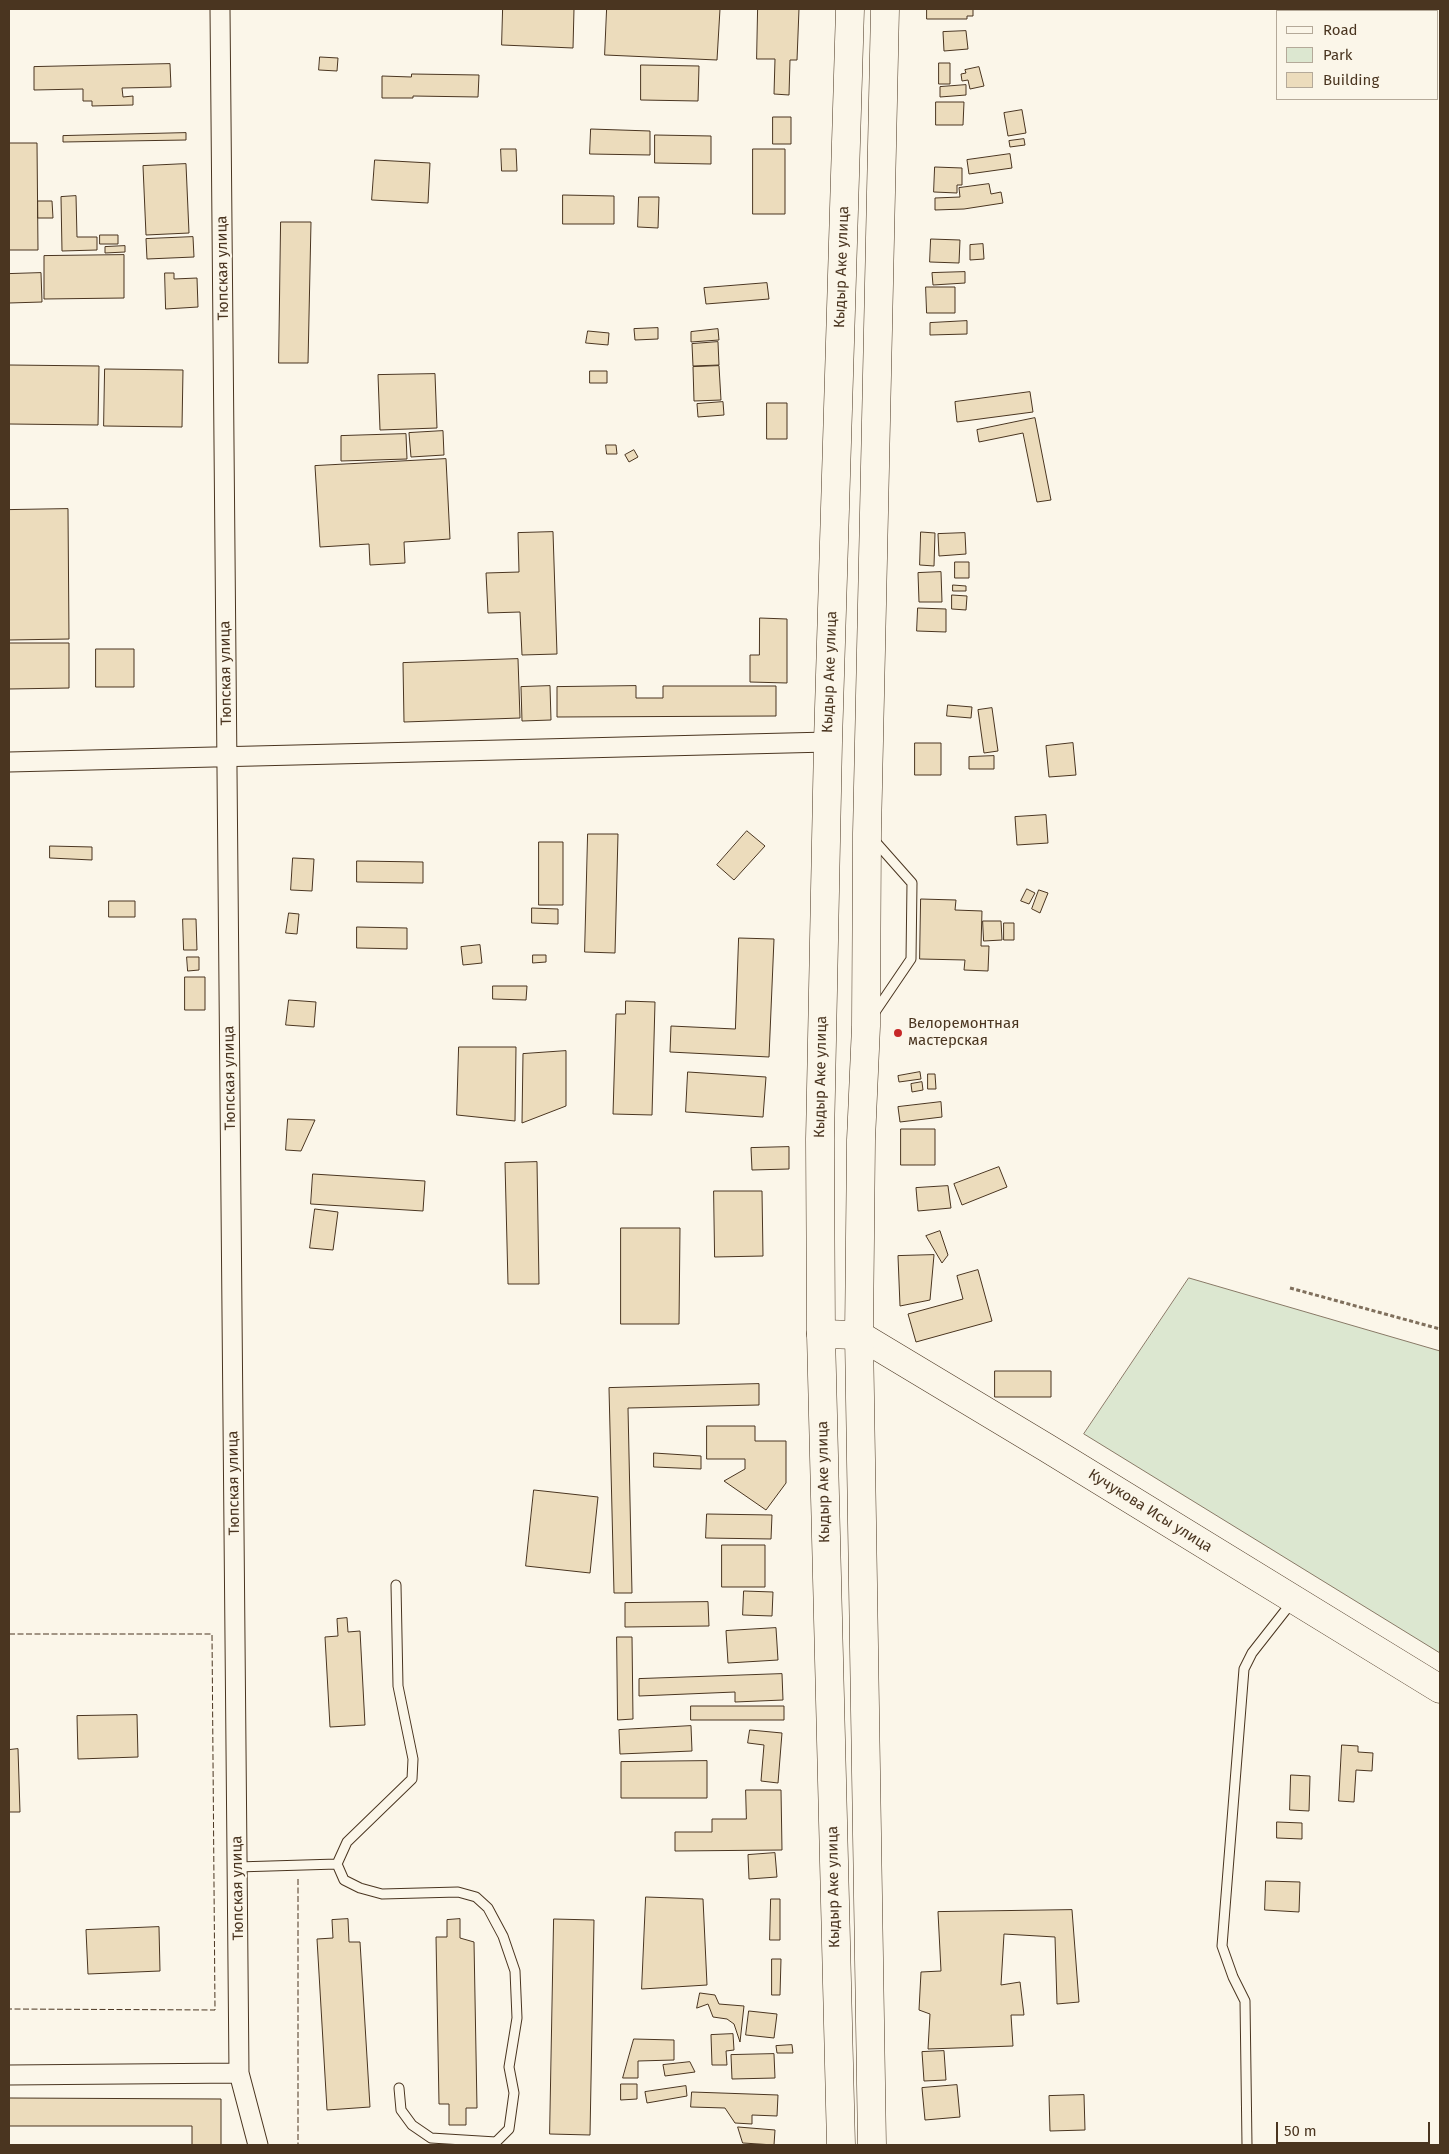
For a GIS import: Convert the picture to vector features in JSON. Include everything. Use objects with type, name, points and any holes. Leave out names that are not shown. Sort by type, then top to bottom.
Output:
[{"type":"main road","name":"Кыдыр Аке улица","points":[[840,2145],[821,1334],[820,1139],[828,742],[850,9]]},
{"type":"main road","points":[[872,2145],[859,1335],[861,1140],[866,1026],[867,833],[885,9]]},
{"type":"main road","points":[[821,1334],[859,1335]]},
{"type":"main road","name":"Кучукова Исы улица","points":[[859,1335],[1440,1689]]},
{"type":"street","name":"Тюпская улица","points":[[220,9],[240,2073],[258,2145]]},
{"type":"street","points":[[9,762],[828,742]]},
{"type":"street","points":[[9,2075],[240,2073]]},
{"type":"lane","points":[[866,1026],[911,959],[912,883],[867,833]]},
{"type":"lane","points":[[396,1585],[398,1686],[413,1758],[412,1780],[347,1842],[337,1864],[344,1880],[360,1888],[382,1894],[458,1892],[476,1896],[488,1908],[503,1936],[515,1971],[517,2018],[508,2067],[514,2093],[508,2129],[496,2142],[431,2138],[412,2125],[401,2110],[399,2088]]},
{"type":"lane","points":[[1247,2145],[1245,2001],[1233,1977],[1222,1946],[1231,1818],[1244,1669],[1252,1654],[1294,1599]]},
{"type":"lane","points":[[238,1867],[337,1864]]},
{"type":"path","points":[[1290,1288],[1440,1329]]},
{"type":"green space","points":[[1189,1278],[1440,1351],[1440,1653],[1084,1434]]},
{"type":"building","points":[[503,9],[574,9],[573,48],[502,45]]},
{"type":"building","points":[[607,9],[720,9],[717,60],[605,55]]},
{"type":"building","points":[[758,9],[799,9],[797,60],[790,60],[789,95],[774,94],[775,59],[757,59]]},
{"type":"building","points":[[927,9],[973,9],[973,16],[967,16],[967,19],[927,19]]},
{"type":"building","points":[[966,31],[968,49],[944,51],[943,32]]},
{"type":"building","points":[[320,57],[338,58],[337,71],[319,70]]},
{"type":"building","points":[[939,63],[950,63],[950,84],[939,84]]},
{"type":"building","points":[[170,64],[171,87],[122,88],[123,97],[133,96],[133,105],[92,106],[92,101],[83,101],[83,89],[34,90],[34,67]]},
{"type":"building","points":[[641,65],[699,66],[698,101],[641,100]]},
{"type":"building","points":[[979,67],[984,86],[970,89],[968,80],[962,81],[961,74],[966,73],[965,70]]},
{"type":"building","points":[[412,74],[479,75],[478,97],[413,96],[413,98],[382,98],[382,76],[411,77]]},
{"type":"building","points":[[966,85],[966,95],[940,97],[940,87]]},
{"type":"building","points":[[936,102],[964,102],[963,125],[936,125]]},
{"type":"building","points":[[1022,110],[1026,133],[1008,136],[1004,113]]},
{"type":"building","points":[[773,117],[791,117],[791,144],[773,144]]},
{"type":"building","points":[[591,129],[650,131],[650,155],[590,154]]},
{"type":"building","points":[[186,133],[186,140],[63,142],[63,136]]},
{"type":"building","points":[[655,135],[711,136],[711,164],[655,163]]},
{"type":"building","points":[[1024,139],[1025,145],[1010,147],[1009,141]]},
{"type":"building","points":[[9,143],[37,143],[38,250],[9,250]]},
{"type":"building","points":[[501,149],[516,149],[517,171],[502,171]]},
{"type":"building","points":[[753,149],[785,149],[785,214],[753,214]]},
{"type":"building","points":[[1010,154],[1012,168],[969,174],[967,160]]},
{"type":"building","points":[[375,160],[430,163],[428,203],[372,200]]},
{"type":"building","points":[[186,164],[189,233],[146,235],[143,166]]},
{"type":"building","points":[[935,167],[962,168],[962,185],[957,185],[957,193],[934,192]]},
{"type":"building","points":[[989,184],[991,194],[1001,192],[1003,203],[964,209],[935,210],[935,198],[960,197],[959,188]]},
{"type":"building","points":[[563,195],[614,196],[614,224],[563,224]]},
{"type":"building","points":[[76,196],[77,237],[97,237],[97,250],[62,251],[61,197]]},
{"type":"building","points":[[639,197],[659,197],[658,228],[638,227]]},
{"type":"building","points":[[38,201],[52,201],[53,218],[38,218]]},
{"type":"building","points":[[281,222],[311,222],[308,363],[279,363]]},
{"type":"building","points":[[100,235],[118,235],[118,244],[100,244]]},
{"type":"building","points":[[193,237],[194,257],[147,259],[146,239]]},
{"type":"building","points":[[931,239],[960,240],[959,263],[930,262]]},
{"type":"building","points":[[983,244],[984,259],[970,260],[970,245]]},
{"type":"building","points":[[125,246],[125,252],[105,253],[105,247]]},
{"type":"building","points":[[124,255],[124,298],[44,299],[44,256]]},
{"type":"building","points":[[965,272],[965,283],[933,285],[932,273]]},
{"type":"building","points":[[41,273],[42,302],[9,303],[9,274]]},
{"type":"building","points":[[165,273],[174,273],[174,279],[197,278],[198,307],[166,309]]},
{"type":"building","points":[[767,283],[769,299],[706,304],[704,288]]},
{"type":"building","points":[[926,287],[955,287],[955,313],[927,313]]},
{"type":"building","points":[[967,321],[967,334],[930,335],[930,323]]},
{"type":"building","points":[[658,328],[658,339],[635,340],[634,329]]},
{"type":"building","points":[[718,329],[719,340],[691,342],[691,332]]},
{"type":"building","points":[[588,331],[609,333],[608,345],[586,343]]},
{"type":"building","points":[[718,342],[719,365],[693,366],[692,344]]},
{"type":"building","points":[[9,365],[99,366],[98,425],[9,424]]},
{"type":"building","points":[[719,366],[721,400],[694,401],[693,367]]},
{"type":"building","points":[[105,369],[183,370],[182,427],[104,426]]},
{"type":"building","points":[[590,371],[607,371],[607,383],[590,383]]},
{"type":"building","points":[[435,374],[437,428],[380,430],[378,375]]},
{"type":"building","points":[[1030,392],[1033,412],[957,422],[955,402]]},
{"type":"building","points":[[723,402],[724,415],[698,417],[697,404]]},
{"type":"building","points":[[767,403],[787,403],[787,439],[767,439]]},
{"type":"building","points":[[1035,418],[1051,500],[1037,502],[1023,433],[979,442],[977,430]]},
{"type":"building","points":[[443,431],[444,455],[411,457],[409,433]]},
{"type":"building","points":[[406,434],[407,459],[341,461],[341,436]]},
{"type":"building","points":[[606,445],[616,445],[617,454],[607,454]]},
{"type":"building","points":[[634,450],[638,457],[629,462],[625,455]]},
{"type":"building","points":[[446,459],[450,539],[404,542],[405,563],[370,565],[369,544],[320,547],[315,466]]},
{"type":"building","points":[[68,509],[69,639],[9,640],[9,510]]},
{"type":"building","points":[[553,532],[557,654],[522,655],[520,612],[488,613],[486,573],[519,572],[518,533]]},
{"type":"building","points":[[921,532],[935,533],[934,566],[920,565]]},
{"type":"building","points":[[965,533],[966,554],[939,556],[938,534]]},
{"type":"building","points":[[955,562],[969,562],[969,578],[955,578]]},
{"type":"building","points":[[941,572],[942,602],[919,602],[918,573]]},
{"type":"building","points":[[953,585],[966,586],[966,591],[953,591]]},
{"type":"building","points":[[952,595],[967,596],[966,610],[952,609]]},
{"type":"building","points":[[918,608],[946,609],[946,632],[917,631]]},
{"type":"building","points":[[760,618],[787,619],[787,683],[750,682],[750,655],[759,655]]},
{"type":"building","points":[[9,643],[69,643],[69,688],[9,689]]},
{"type":"building","points":[[96,649],[134,649],[134,687],[96,687]]},
{"type":"building","points":[[518,659],[520,718],[404,722],[403,663]]},
{"type":"building","points":[[550,686],[551,720],[522,721],[521,687]]},
{"type":"building","points":[[636,686],[636,698],[663,698],[663,686],[776,686],[776,716],[557,717],[557,687]]},
{"type":"building","points":[[948,705],[972,707],[971,718],[947,716]]},
{"type":"building","points":[[992,708],[998,751],[984,753],[978,710]]},
{"type":"building","points":[[915,743],[941,743],[941,775],[915,775]]},
{"type":"building","points":[[1073,743],[1076,775],[1049,777],[1046,746]]},
{"type":"building","points":[[994,756],[994,769],[969,769],[969,757]]},
{"type":"building","points":[[1046,815],[1048,843],[1017,845],[1015,817]]},
{"type":"building","points":[[747,831],[765,846],[734,880],[717,865]]},
{"type":"building","points":[[588,834],[618,834],[615,953],[585,952]]},
{"type":"building","points":[[539,842],[563,842],[563,905],[539,905]]},
{"type":"building","points":[[50,846],[92,847],[92,860],[50,858]]},
{"type":"building","points":[[293,858],[314,859],[312,891],[291,890]]},
{"type":"building","points":[[357,861],[423,862],[423,883],[357,882]]},
{"type":"building","points":[[1027,889],[1035,893],[1029,904],[1021,901]]},
{"type":"building","points":[[1039,890],[1048,893],[1040,913],[1032,909]]},
{"type":"building","points":[[921,899],[956,900],[955,910],[982,911],[981,946],[989,946],[988,971],[964,970],[965,960],[920,959]]},
{"type":"building","points":[[109,901],[135,901],[135,917],[109,917]]},
{"type":"building","points":[[532,908],[558,909],[558,924],[532,923]]},
{"type":"building","points":[[289,913],[299,914],[297,934],[286,933]]},
{"type":"building","points":[[183,919],[196,919],[197,950],[184,950]]},
{"type":"building","points":[[983,921],[1001,921],[1002,940],[984,941]]},
{"type":"building","points":[[1004,923],[1014,923],[1014,940],[1004,940]]},
{"type":"building","points":[[357,927],[407,928],[407,949],[357,948]]},
{"type":"building","points":[[739,938],[774,939],[769,1057],[670,1052],[671,1026],[735,1029]]},
{"type":"building","points":[[480,945],[482,963],[463,965],[461,947]]},
{"type":"building","points":[[533,955],[546,955],[546,962],[533,963]]},
{"type":"building","points":[[187,957],[199,957],[199,970],[188,971]]},
{"type":"building","points":[[185,977],[205,977],[205,1010],[185,1010]]},
{"type":"building","points":[[493,986],[527,986],[526,1000],[493,999]]},
{"type":"building","points":[[289,1000],[316,1002],[314,1027],[286,1025]]},
{"type":"building","points":[[626,1001],[655,1002],[652,1115],[613,1114],[616,1014],[625,1014]]},
{"type":"building","points":[[459,1047],[516,1047],[515,1121],[457,1115]]},
{"type":"building","points":[[566,1051],[566,1106],[522,1123],[523,1054]]},
{"type":"building","points":[[688,1072],[766,1077],[763,1117],[686,1112]]},
{"type":"building","points":[[920,1072],[921,1079],[899,1082],[898,1076]]},
{"type":"building","points":[[928,1074],[935,1074],[936,1089],[928,1089]]},
{"type":"building","points":[[922,1082],[923,1090],[912,1092],[911,1084]]},
{"type":"building","points":[[941,1102],[942,1117],[900,1122],[898,1107]]},
{"type":"building","points":[[288,1119],[315,1120],[301,1151],[286,1150]]},
{"type":"building","points":[[901,1129],[935,1129],[935,1165],[901,1165]]},
{"type":"building","points":[[789,1147],[789,1169],[752,1170],[751,1148]]},
{"type":"building","points":[[537,1162],[539,1284],[508,1284],[505,1163]]},
{"type":"building","points":[[999,1167],[1007,1187],[962,1205],[954,1184]]},
{"type":"building","points":[[313,1174],[425,1181],[423,1211],[311,1204]]},
{"type":"building","points":[[948,1186],[951,1208],[918,1211],[916,1188]]},
{"type":"building","points":[[714,1191],[762,1191],[763,1256],[715,1257]]},
{"type":"building","points":[[315,1209],[338,1212],[333,1250],[310,1248]]},
{"type":"building","points":[[621,1228],[680,1228],[679,1324],[621,1324]]},
{"type":"building","points":[[940,1231],[948,1255],[942,1263],[926,1236]]},
{"type":"building","points":[[934,1255],[930,1300],[900,1306],[898,1256]]},
{"type":"building","points":[[978,1270],[992,1321],[916,1342],[908,1314],[963,1299],[957,1276]]},
{"type":"building","points":[[995,1371],[1051,1371],[1051,1397],[995,1397]]},
{"type":"building","points":[[759,1384],[759,1405],[628,1408],[632,1593],[614,1593],[609,1388]]},
{"type":"building","points":[[707,1426],[755,1426],[755,1441],[786,1441],[786,1483],[766,1510],[724,1481],[745,1469],[745,1459],[707,1459]]},
{"type":"building","points":[[654,1453],[701,1456],[701,1469],[654,1467]]},
{"type":"building","points":[[534,1490],[598,1497],[590,1573],[526,1566]]},
{"type":"building","points":[[707,1514],[772,1515],[771,1539],[706,1538]]},
{"type":"building","points":[[722,1545],[765,1545],[765,1587],[722,1587]]},
{"type":"building","points":[[744,1591],[773,1592],[772,1616],[743,1615]]},
{"type":"building","points":[[708,1602],[709,1626],[625,1627],[625,1603]]},
{"type":"building","points":[[347,1618],[348,1632],[360,1631],[365,1725],[330,1727],[325,1637],[338,1636],[337,1619]]},
{"type":"building","points":[[776,1628],[778,1660],[728,1663],[726,1631]]},
{"type":"building","points":[[617,1637],[632,1637],[633,1719],[618,1720]]},
{"type":"building","points":[[782,1674],[783,1700],[735,1702],[735,1692],[639,1696],[639,1679]]},
{"type":"building","points":[[691,1706],[784,1706],[784,1720],[691,1720]]},
{"type":"building","points":[[137,1715],[138,1757],[78,1759],[77,1716]]},
{"type":"building","points":[[691,1726],[692,1751],[620,1754],[619,1730]]},
{"type":"building","points":[[750,1730],[782,1733],[778,1783],[761,1781],[764,1745],[748,1743]]},
{"type":"building","points":[[1342,1745],[1358,1746],[1358,1752],[1373,1753],[1372,1771],[1356,1770],[1354,1802],[1339,1801]]},
{"type":"building","points":[[18,1749],[20,1812],[9,1812],[9,1750]]},
{"type":"building","points":[[707,1761],[707,1798],[621,1798],[621,1762]]},
{"type":"building","points":[[1291,1775],[1310,1776],[1309,1811],[1290,1810]]},
{"type":"building","points":[[746,1790],[781,1790],[782,1850],[675,1851],[675,1832],[712,1832],[712,1819],[746,1819]]},
{"type":"building","points":[[1277,1822],[1302,1823],[1302,1839],[1277,1838]]},
{"type":"building","points":[[775,1853],[777,1877],[749,1879],[748,1855]]},
{"type":"building","points":[[1266,1881],[1300,1882],[1299,1912],[1265,1910]]},
{"type":"building","points":[[646,1897],[703,1899],[707,1985],[642,1989]]},
{"type":"building","points":[[771,1899],[780,1899],[780,1940],[770,1940]]},
{"type":"building","points":[[1072,1910],[1079,2002],[1057,2004],[1055,1937],[1004,1934],[1001,1985],[1020,1982],[1024,2015],[1011,2015],[1013,2046],[928,2049],[930,2014],[919,2010],[921,1972],[941,1971],[938,1912]]},
{"type":"building","points":[[348,1919],[349,1942],[360,1942],[370,2107],[327,2110],[317,1939],[333,1938],[332,1920]]},
{"type":"building","points":[[460,1919],[460,1938],[474,1942],[477,2108],[466,2108],[466,2125],[449,2125],[449,2104],[439,2104],[436,1937],[447,1937],[447,1920]]},
{"type":"building","points":[[554,1919],[594,1920],[590,2135],[550,2134]]},
{"type":"building","points":[[159,1927],[160,1971],[88,1974],[86,1930]]},
{"type":"building","points":[[772,1959],[781,1959],[780,1995],[772,1995]]},
{"type":"building","points":[[700,1993],[715,1995],[719,2004],[744,2006],[740,2042],[734,2024],[727,2019],[713,2017],[708,2004],[697,2008]]},
{"type":"building","points":[[749,2011],[777,2014],[774,2038],[746,2035]]},
{"type":"building","points":[[733,2034],[734,2050],[726,2051],[727,2065],[712,2065],[711,2035]]},
{"type":"building","points":[[634,2039],[674,2040],[674,2060],[638,2061],[638,2078],[623,2078]]},
{"type":"building","points":[[792,2045],[793,2053],[777,2053],[776,2046]]},
{"type":"building","points":[[944,2051],[946,2080],[924,2081],[922,2052]]},
{"type":"building","points":[[774,2054],[775,2078],[732,2079],[731,2055]]},
{"type":"building","points":[[690,2062],[695,2072],[665,2076],[663,2065]]},
{"type":"building","points":[[621,2084],[637,2084],[637,2099],[621,2100]]},
{"type":"building","points":[[957,2085],[960,2117],[925,2120],[922,2088]]},
{"type":"building","points":[[686,2086],[687,2096],[647,2103],[645,2092]]},
{"type":"building","points":[[692,2092],[778,2095],[777,2116],[752,2115],[752,2124],[735,2123],[725,2108],[691,2107]]},
{"type":"building","points":[[1084,2095],[1085,2130],[1050,2131],[1049,2096]]},
{"type":"building","points":[[9,2098],[221,2099],[221,2145],[192,2145],[192,2126],[9,2126]]},
{"type":"building","points":[[738,2127],[775,2130],[774,2145],[743,2143]]},
{"type":"fence","points":[[9,1634],[212,1634],[215,2010],[9,2009]]},
{"type":"fence","points":[[298,1879],[298,2145]]},
{"type":"place","name":"Велоремонтная мастерская","points":[[898,1033]]}]
